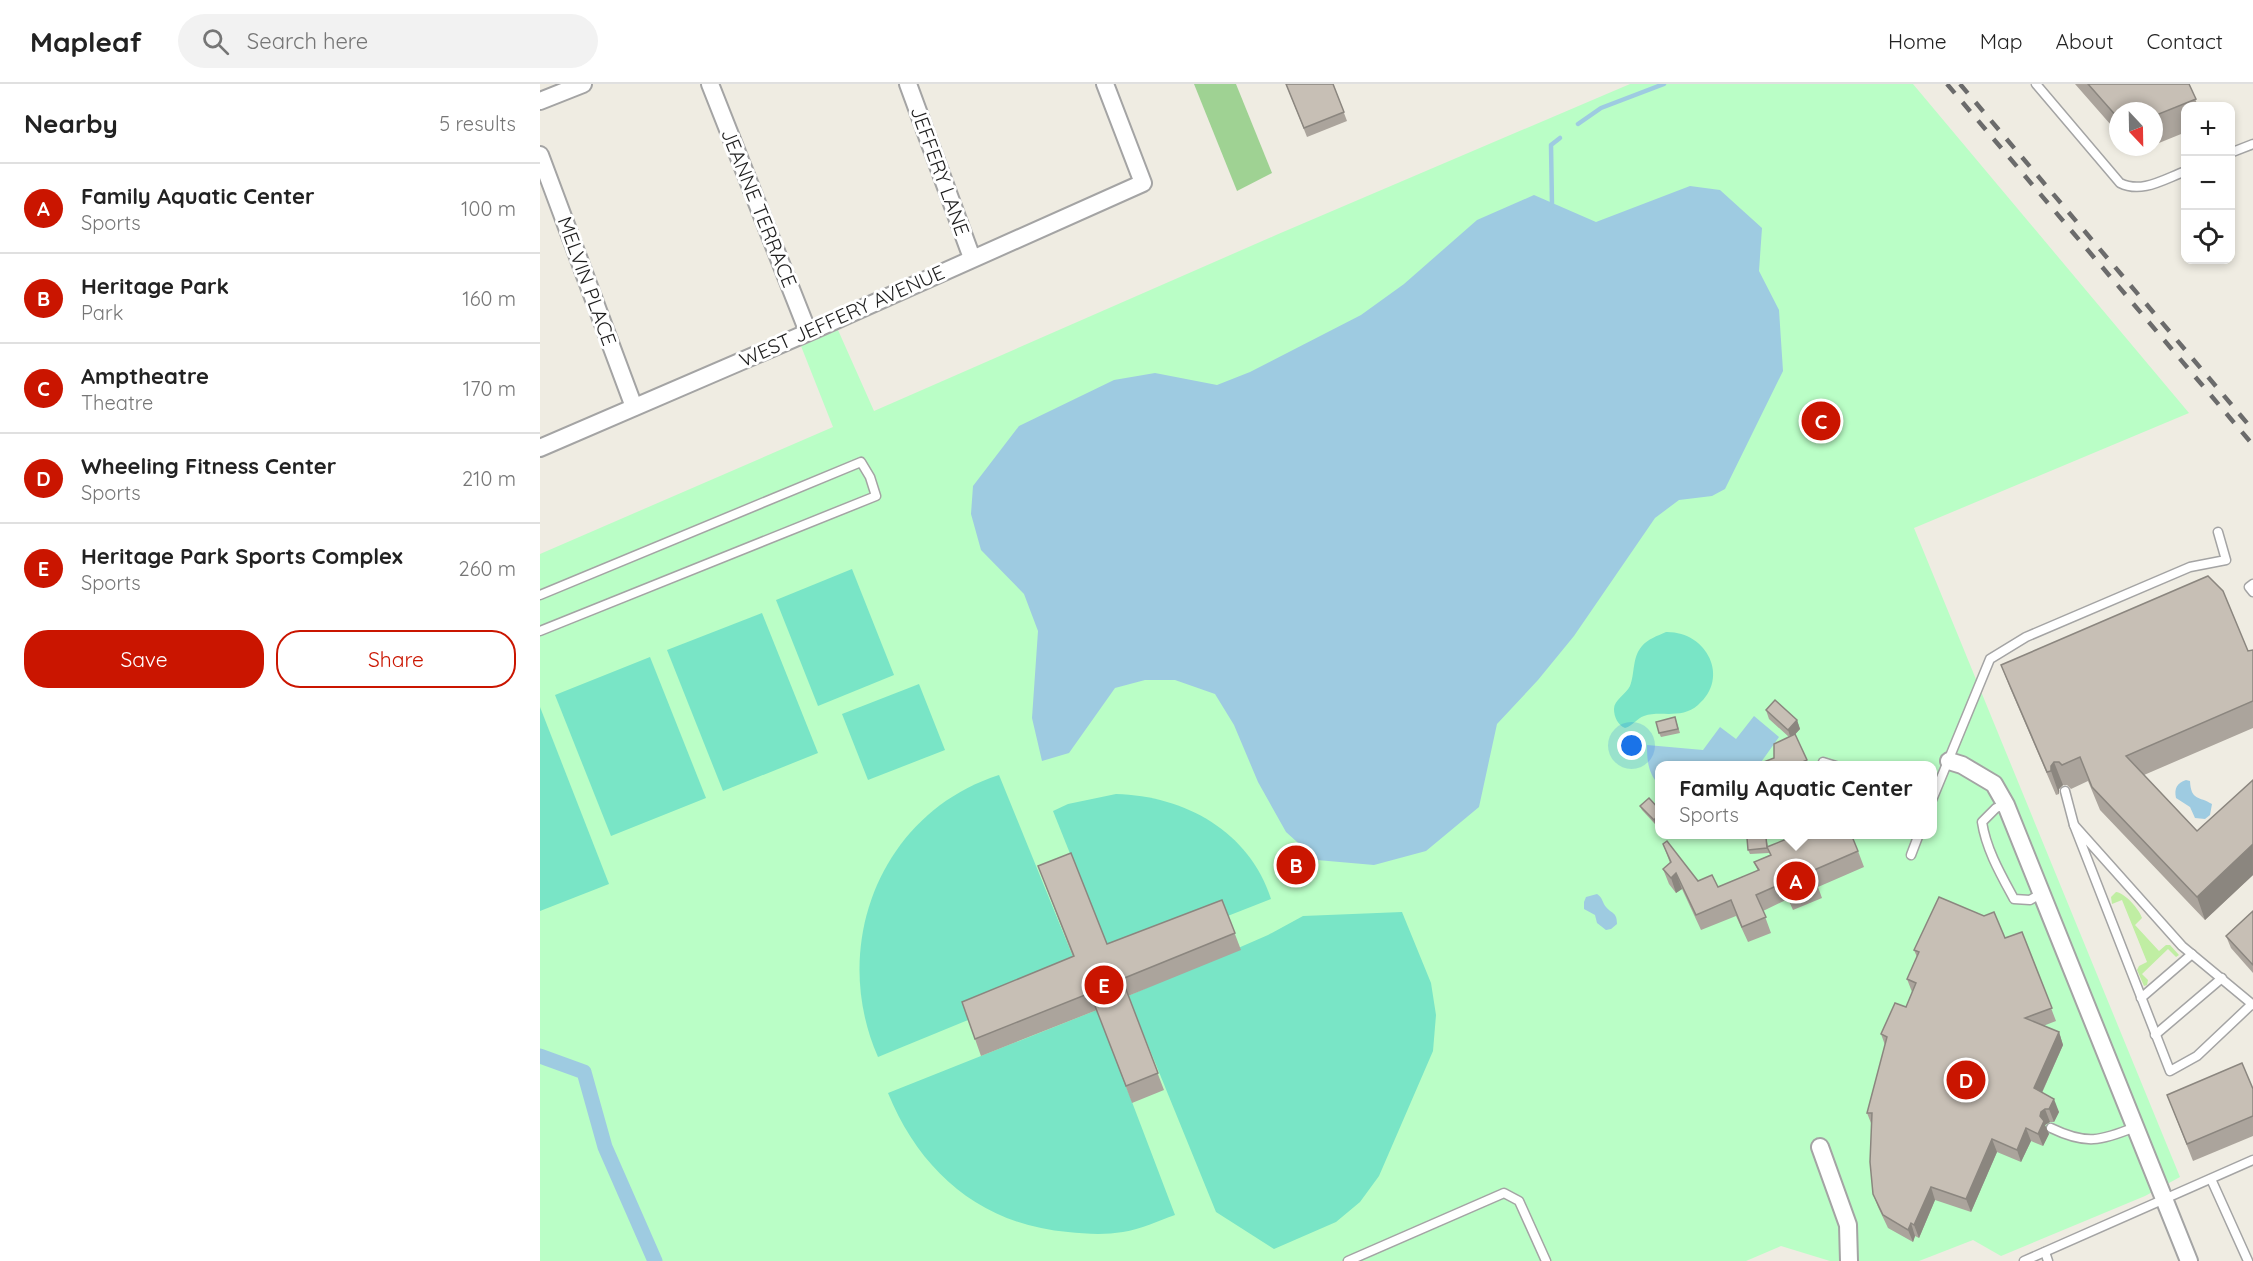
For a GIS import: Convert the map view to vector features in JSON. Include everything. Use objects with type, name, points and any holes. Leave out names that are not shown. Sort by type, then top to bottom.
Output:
[{"type":"street","points":[[540,101],[584,84]]},
{"type":"street","name":"JEANNE TERRACE","points":[[710,84],[808,332]]},
{"type":"street","name":"JEFFERY LANE","points":[[908,84],[972,258]]},
{"type":"street","name":"WEST JEFFERY AVENUE","points":[[540,448],[1143,183],[1105,84]]},
{"type":"street","name":"MELVIN PLACE","points":[[540,155],[634,407]]},
{"type":"street","points":[[1949,761],[1962,765],[1994,784],[2006,805],[2189,1261]]},
{"type":"street","points":[[1820,1147],[1848,1225],[1849,1261]]},
{"type":"lane","points":[[2036,84],[2120,183],[2131,188],[2146,187],[2181,173]]},
{"type":"lane","points":[[2235,151],[2253,144]]},
{"type":"lane","points":[[540,595],[861,462],[870,477],[876,496],[540,630]]},
{"type":"lane","points":[[1937,790],[1990,659],[2026,637],[2190,567],[2226,560],[2218,532]]},
{"type":"lane","points":[[2253,584],[2249,587],[2253,592]]},
{"type":"lane","points":[[2066,791],[2074,825],[2170,1071],[2197,1056],[2253,1004],[2182,946],[2074,825]]},
{"type":"lane","points":[[2006,805],[1996,808],[1982,822],[1984,834],[2000,873],[2014,899],[2030,900],[2043,893]]},
{"type":"lane","points":[[1911,855],[1917,839]]},
{"type":"lane","points":[[2141,998],[2192,954]]},
{"type":"lane","points":[[2155,1035],[2222,978]]},
{"type":"lane","points":[[2051,1128],[2071,1137],[2089,1141],[2107,1138],[2135,1127]]},
{"type":"lane","points":[[2024,1261],[2253,1160]]},
{"type":"lane","points":[[2211,1179],[2248,1261]]},
{"type":"lane","points":[[1348,1261],[1504,1193],[1519,1201],[1546,1261]]},
{"type":"lane","points":[[2045,1252],[2049,1261]]},
{"type":"green space","points":[[1194,84],[1236,84],[1272,173],[1237,191]]},
{"type":"green space","points":[[1630,84],[1913,84],[2189,413],[1914,528],[2180,1177],[2145,1196],[2001,1256],[1973,1240],[1919,1261],[1830,1261],[1781,1246],[1746,1261],[540,1261],[540,554],[833,427],[801,346],[838,330],[874,411],[1276,235]]},
{"type":"green space","points":[[852,569],[894,675],[818,706],[776,600]]},
{"type":"green space","points":[[762,613],[818,753],[723,791],[667,650]]},
{"type":"green space","points":[[1666,632],[1693,639],[1702,647],[1713,669],[1713,682],[1708,694],[1691,710],[1650,714],[1639,718],[1625,728],[1617,720],[1614,712],[1615,706],[1630,686],[1639,650],[1647,641]]},
{"type":"green space","points":[[650,657],[706,798],[611,836],[555,695]]},
{"type":"green space","points":[[919,684],[945,750],[868,780],[842,714]]},
{"type":"green space","points":[[540,707],[609,884],[540,911]]},
{"type":"green space","points":[[999,775],[1080,974],[878,1057],[864,1015],[860,971],[863,929],[876,889],[896,852],[923,819],[958,793]]},
{"type":"green space","points":[[1116,794],[1142,796],[1166,802],[1190,810],[1211,822],[1230,836],[1247,854],[1261,875],[1271,899],[1113,961],[1053,811],[1068,804]]},
{"type":"green space","points":[[2116,892],[2127,898],[2138,910],[2142,918],[2135,925],[2159,951],[2166,945],[2170,945],[2179,955],[2176,957],[2168,949],[2142,974],[2148,980],[2147,985],[2144,986],[2137,970],[2139,966],[2147,962],[2122,900],[2112,904],[2111,897]]},
{"type":"green space","points":[[1402,912],[1431,983],[1436,1015],[1433,1051],[1379,1176],[1360,1202],[1336,1222],[1274,1249],[1216,1212],[1128,996],[1268,935],[1303,916]]},
{"type":"green space","points":[[1097,1010],[1175,1215],[1130,1231],[1109,1234],[1068,1232],[1037,1227],[1008,1218],[982,1206],[958,1190],[936,1170],[918,1147],[901,1121],[888,1093]]},
{"type":"water","points":[[1690,186],[1720,190],[1762,228],[1759,271],[1779,310],[1783,371],[1725,489],[1712,496],[1679,500],[1655,518],[1574,636],[1538,680],[1497,724],[1479,807],[1426,851],[1374,865],[1317,860],[1286,832],[1258,782],[1234,725],[1215,694],[1175,680],[1145,680],[1115,688],[1069,753],[1042,761],[1032,718],[1038,631],[1024,594],[981,550],[971,514],[973,486],[1019,426],[1114,380],[1155,373],[1217,385],[1250,372],[1361,315],[1404,284],[1477,220],[1534,195],[1596,222]]},
{"type":"water","points":[[1754,716],[1779,737],[1762,761],[1655,761],[1655,780],[1652,776],[1647,745],[1703,750],[1720,727],[1736,739]]},
{"type":"water","points":[[2186,780],[2190,781],[2192,792],[2196,797],[2212,804],[2210,815],[2205,819],[2195,818],[2190,807],[2176,798],[2177,786]]},
{"type":"water","points":[[1597,894],[1616,917],[1617,924],[1611,929],[1606,930],[1597,923],[1595,915],[1584,909],[1586,897]]},
{"type":"building","points":[[1286,84],[1333,84],[1344,112],[1304,128]]},
{"type":"building","points":[[2088,84],[2189,84],[2196,99],[2181,102],[2181,105],[2163,112],[2163,102],[2109,102],[2109,108]]},
{"type":"building","points":[[2208,576],[2223,591],[2248,651],[2253,650],[2253,701],[2126,756],[2197,831],[2253,780],[2253,844],[2197,897],[2092,787],[2080,757],[2062,765],[2054,762],[2051,771],[2047,772],[2001,665]]},
{"type":"building","points":[[1775,700],[1797,720],[1788,730],[1766,710]]},
{"type":"building","points":[[1675,717],[1678,729],[1659,733],[1656,722]]},
{"type":"building","points":[[1795,734],[1807,760],[1766,761],[1774,758],[1774,744]]},
{"type":"building","points":[[1649,798],[1655,805],[1654,820],[1640,806]]},
{"type":"building","points":[[1747,839],[1766,839],[1767,848],[1748,850]]},
{"type":"building","points":[[1787,839],[1853,839],[1858,851],[1812,871],[1817,882],[1788,894],[1783,883],[1756,895],[1766,917],[1742,927],[1731,900],[1696,915],[1676,873],[1671,878],[1663,869],[1671,862],[1663,844],[1667,841],[1698,881],[1712,875],[1718,887],[1759,870],[1754,862],[1771,855],[1767,847]]},
{"type":"building","points":[[1071,853],[1107,944],[1222,900],[1235,933],[1122,979],[1158,1073],[1126,1086],[1090,993],[975,1039],[962,1002],[1074,956],[1038,866]]},
{"type":"building","points":[[1939,897],[1984,916],[1994,912],[2005,938],[2022,932],[2052,1008],[2025,1018],[2059,1032],[2034,1088],[2054,1099],[2049,1109],[2041,1112],[2040,1116],[2044,1121],[2038,1134],[2026,1128],[2017,1150],[1992,1139],[1966,1199],[1931,1187],[1914,1225],[1911,1223],[1908,1230],[1883,1215],[1873,1194],[1870,1162],[1872,1113],[1867,1113],[1887,1037],[1881,1034],[1895,1003],[1906,1007],[1916,983],[1907,979],[1919,952],[1914,950]]},
{"type":"building","points":[[2253,911],[2253,965],[2226,936]]},
{"type":"building","points":[[2242,1063],[2253,1089],[2253,1116],[2187,1144],[2167,1095]]},
{"type":"waterway","points":[[1578,124],[1601,108],[1664,84]]},
{"type":"waterway","points":[[1552,206],[1551,145],[1560,138]]},
{"type":"waterway","points":[[540,1056],[584,1072],[605,1147],[655,1261]]},
{"type":"railway","points":[[1947,84],[2253,445]]},
{"type":"railway","points":[[1960,84],[2253,430]]},
{"type":"place","name":"Amptheatre","points":[[1821,421]]},
{"type":"place","name":"Heritage Park","points":[[1296,865]]},
{"type":"place","name":"Family Aquatic Center","points":[[1796,881]]},
{"type":"place","name":"Heritage Park Sports Complex","points":[[1104,985]]},
{"type":"place","name":"Wheeling Fitness Center","points":[[1966,1080]]}]
